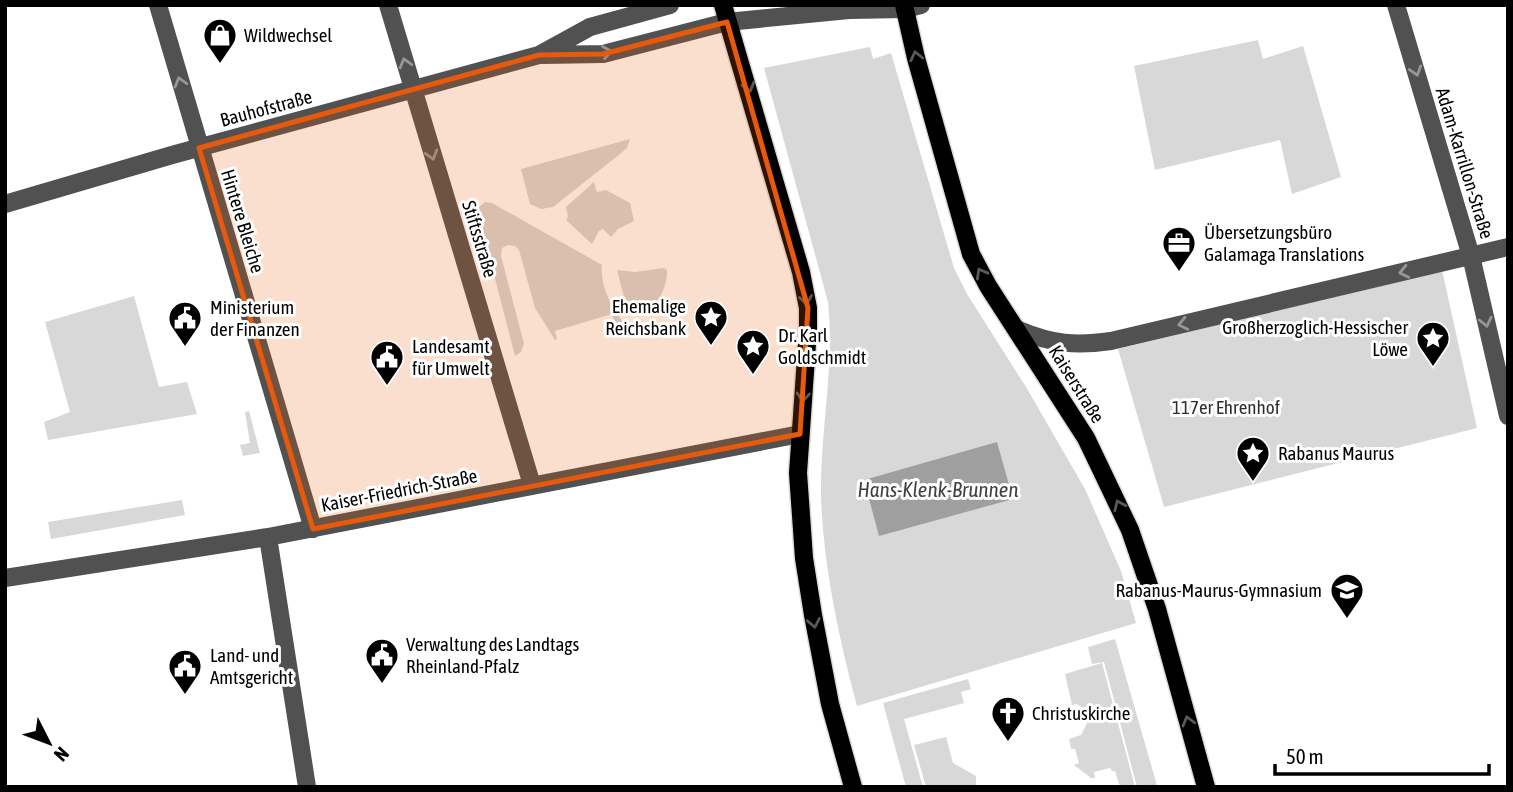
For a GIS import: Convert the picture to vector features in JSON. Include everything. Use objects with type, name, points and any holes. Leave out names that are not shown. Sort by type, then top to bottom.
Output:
[{"type":"main road","name":"Kaiserstraße","points":[[910,7],[916,58],[971,254],[988,286],[1086,438],[1130,530],[1157,609],[1206,787]]},
{"type":"main road","points":[[725,14],[746,77],[801,271],[808,308],[800,434],[800,510],[813,615],[830,704],[853,787]]},
{"type":"street","name":"Hintere Bleiche","points":[[158,5],[313,529]]},
{"type":"street","name":"Stiftsstraße","points":[[388,5],[532,485]]},
{"type":"street","name":"Bauhofstraße","points":[[5,204],[539,55],[590,27],[670,5]]},
{"type":"street","points":[[725,14],[763,5]]},
{"type":"street","name":"Adam-Karrillon-Straße","points":[[1396,5],[1471,256],[1508,416]]},
{"type":"street","name":"Kaiserstraße","points":[[725,14],[910,7]]},
{"type":"street","name":"Bauhofstraße","points":[[539,55],[603,54],[725,14]]},
{"type":"street","points":[[1018,330],[1042,340],[1065,344],[1111,341],[1508,247]]},
{"type":"street","name":"Kaiser-Friedrich-Straße","points":[[5,578],[313,529],[800,434]]},
{"type":"street","points":[[268,537],[307,787]]},
{"type":"highlighted area","points":[[727,22],[808,308],[800,434],[313,529],[199,148],[539,55],[603,54]]},
{"type":"green space","points":[[1258,40],[1263,59],[1303,46],[1341,177],[1292,194],[1280,140],[1155,170],[1134,66]]},
{"type":"green space","points":[[870,47],[873,59],[891,53],[954,268],[1085,489],[1121,571],[1136,623],[857,706],[833,601],[822,521],[821,471],[830,350],[828,302],[764,68]]},
{"type":"green space","points":[[630,139],[627,148],[553,207],[541,209],[530,204],[521,169]]},
{"type":"green space","points":[[594,182],[597,192],[606,190],[630,203],[634,221],[618,229],[611,237],[603,229],[599,231],[592,244],[566,220],[566,207]]},
{"type":"green space","points":[[485,202],[492,203],[602,265],[605,290],[626,326],[624,332],[618,333],[612,314],[555,331],[555,340],[535,308],[519,250],[508,245],[502,248],[501,256],[524,344],[521,352],[515,356],[478,213],[478,208]]},
{"type":"green space","points":[[664,268],[667,270],[666,282],[657,301],[644,314],[634,313],[625,301],[617,270],[635,272]]},
{"type":"green space","name":"117er Ehrenhof","points":[[1442,270],[1477,428],[1164,507],[1118,349]]},
{"type":"green space","points":[[134,296],[159,387],[187,382],[197,414],[48,440],[44,422],[70,412],[45,322]]},
{"type":"green space","points":[[249,411],[260,453],[243,456],[240,445],[250,443],[245,412]]},
{"type":"green space","points":[[182,500],[185,515],[51,539],[48,522]]},
{"type":"green space","points":[[1115,639],[1157,787],[1137,787],[1104,662],[1092,664],[1088,647]]},
{"type":"green space","points":[[1102,663],[1135,787],[1120,787],[1115,771],[1110,768],[1094,772],[1095,778],[1091,778],[1074,765],[1079,763],[1069,739],[1081,735],[1088,721],[1084,709],[1077,704],[1072,705],[1065,674]]},
{"type":"green space","points":[[968,679],[971,689],[961,692],[964,703],[904,719],[923,787],[906,787],[883,703]]},
{"type":"green space","points":[[946,737],[953,763],[976,776],[976,787],[926,787],[914,745]]},
{"type":"water","name":"Hans-Klenk-Brunnen","points":[[997,442],[1013,499],[879,536],[864,480]]},
{"type":"place","name":"Wildwechsel","points":[[220,65]]},
{"type":"place","name":"Übersetzungsbüro Galamaga Translations","points":[[1179,273]]},
{"type":"place","name":"Ehemalige Reichsbank","points":[[711,347]]},
{"type":"place","name":"Ministerium der Finanzen","points":[[185,348]]},
{"type":"place","name":"Großherzoglich-Hessischer Löwe","points":[[1433,368]]},
{"type":"place","name":"Dr. Karl Goldschmidt","points":[[753,376]]},
{"type":"place","name":"Landesamt für Umwelt","points":[[387,387]]},
{"type":"place","name":"Rabanus Maurus","points":[[1253,483]]},
{"type":"place","name":"Rabanus-Maurus-Gymnasium","points":[[1347,620]]},
{"type":"place","name":"Verwaltung des Landtags Rheinland-Pfalz","points":[[382,685]]},
{"type":"place","name":"Land- und Amtsgericht","points":[[185,696]]},
{"type":"place","name":"Christuskirche","points":[[1008,743]]}]
